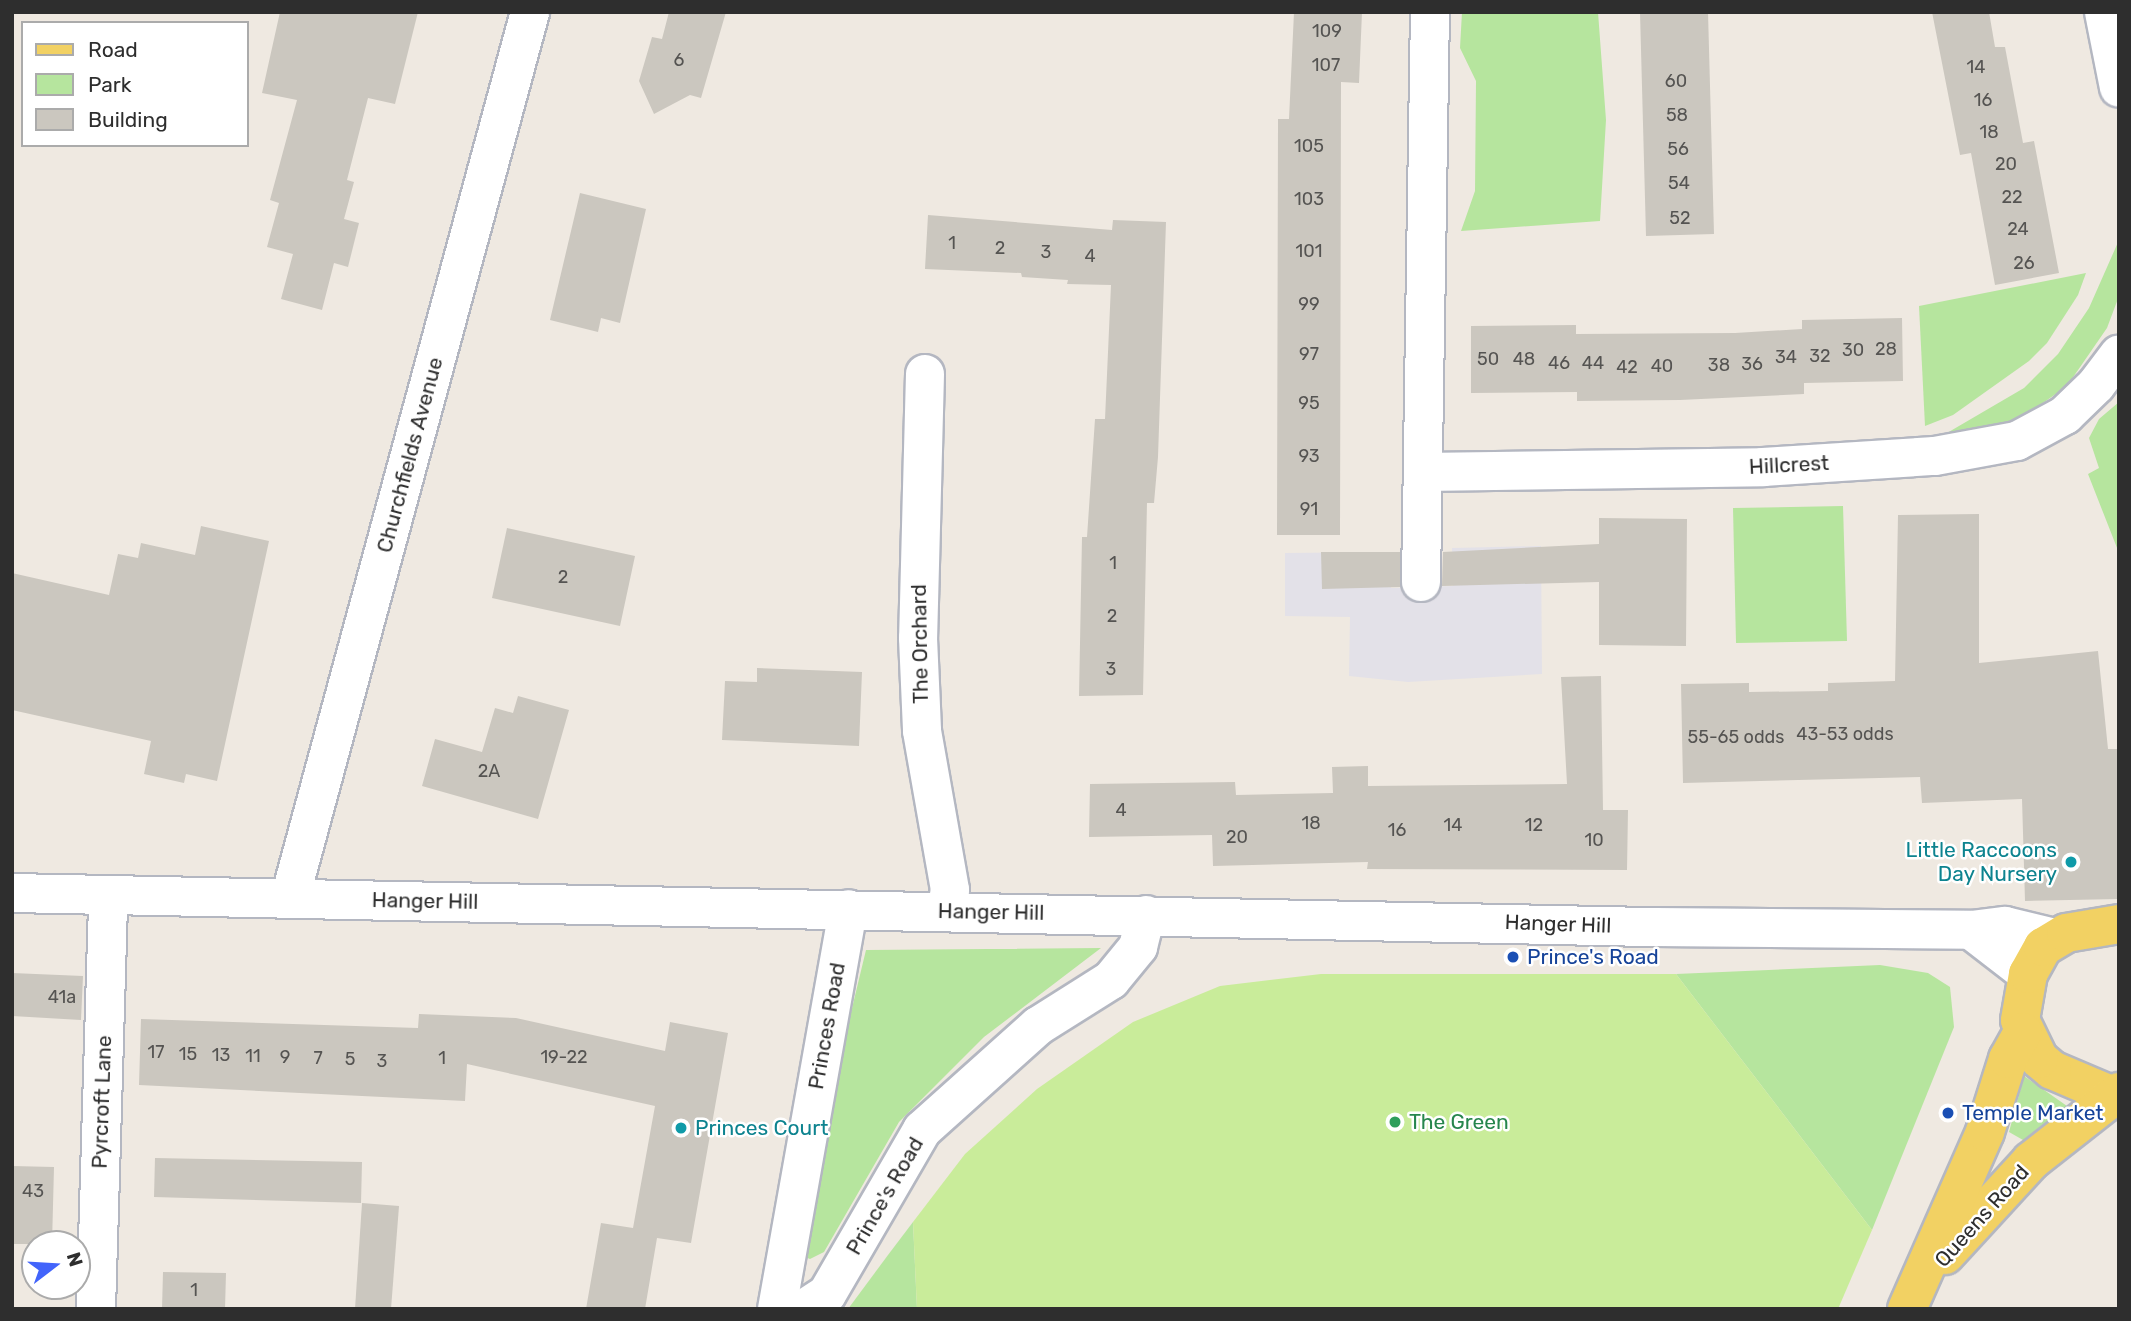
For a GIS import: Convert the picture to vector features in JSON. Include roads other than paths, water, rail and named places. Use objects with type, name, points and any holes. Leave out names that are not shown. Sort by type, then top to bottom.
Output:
[{"type":"main road","name":"Hanger Hill","points":[[2055,938],[2119,924]]},
{"type":"main road","points":[[2028,974],[2043,947],[2055,938]]},
{"type":"main road","name":"Queens Road","points":[[1913,1298],[2004,1188],[2116,1094],[2052,1070],[2039,1059],[2023,1032],[2022,1003],[2028,974]]},
{"type":"main road","name":"Queens Road","points":[[1913,1298],[1985,1132],[2008,1059],[2023,1032]]},
{"type":"street","name":"Churchfields Avenue","points":[[290,898],[530,12]]},
{"type":"street","points":[[1421,582],[1430,12]]},
{"type":"street","points":[[2104,12],[2119,88]]},
{"type":"street","name":"Hillcrest","points":[[1423,472],[1763,467],[1935,456],[2017,441],[2065,415],[2096,385],[2119,355]]},
{"type":"street","name":"The Orchard","points":[[925,374],[918,638],[922,732],[950,890],[946,911]]},
{"type":"street","name":"Hanger Hill","points":[[12,892],[1146,915],[1970,929],[2005,926],[2055,938]]},
{"type":"street","name":"Pyrcroft Lane","points":[[96,1309],[108,895]]},
{"type":"street","name":"Princes Road","points":[[777,1309],[848,909]]},
{"type":"street","name":"Prince's Road","points":[[804,1309],[827,1294],[841,1273],[922,1130],[1038,1026],[1111,980],[1138,947],[1146,915]]},
{"type":"street","points":[[1970,929],[2028,974]]},
{"type":"place","name":"Little Raccoons Day Nursery","points":[[2071,862]]},
{"type":"place","name":"Prince's Road","points":[[1513,957]]},
{"type":"place","name":"Temple Market","points":[[1948,1113]]},
{"type":"place","name":"The Green","points":[[1395,1122]]},
{"type":"place","name":"Princes Court","points":[[681,1128]]}]
